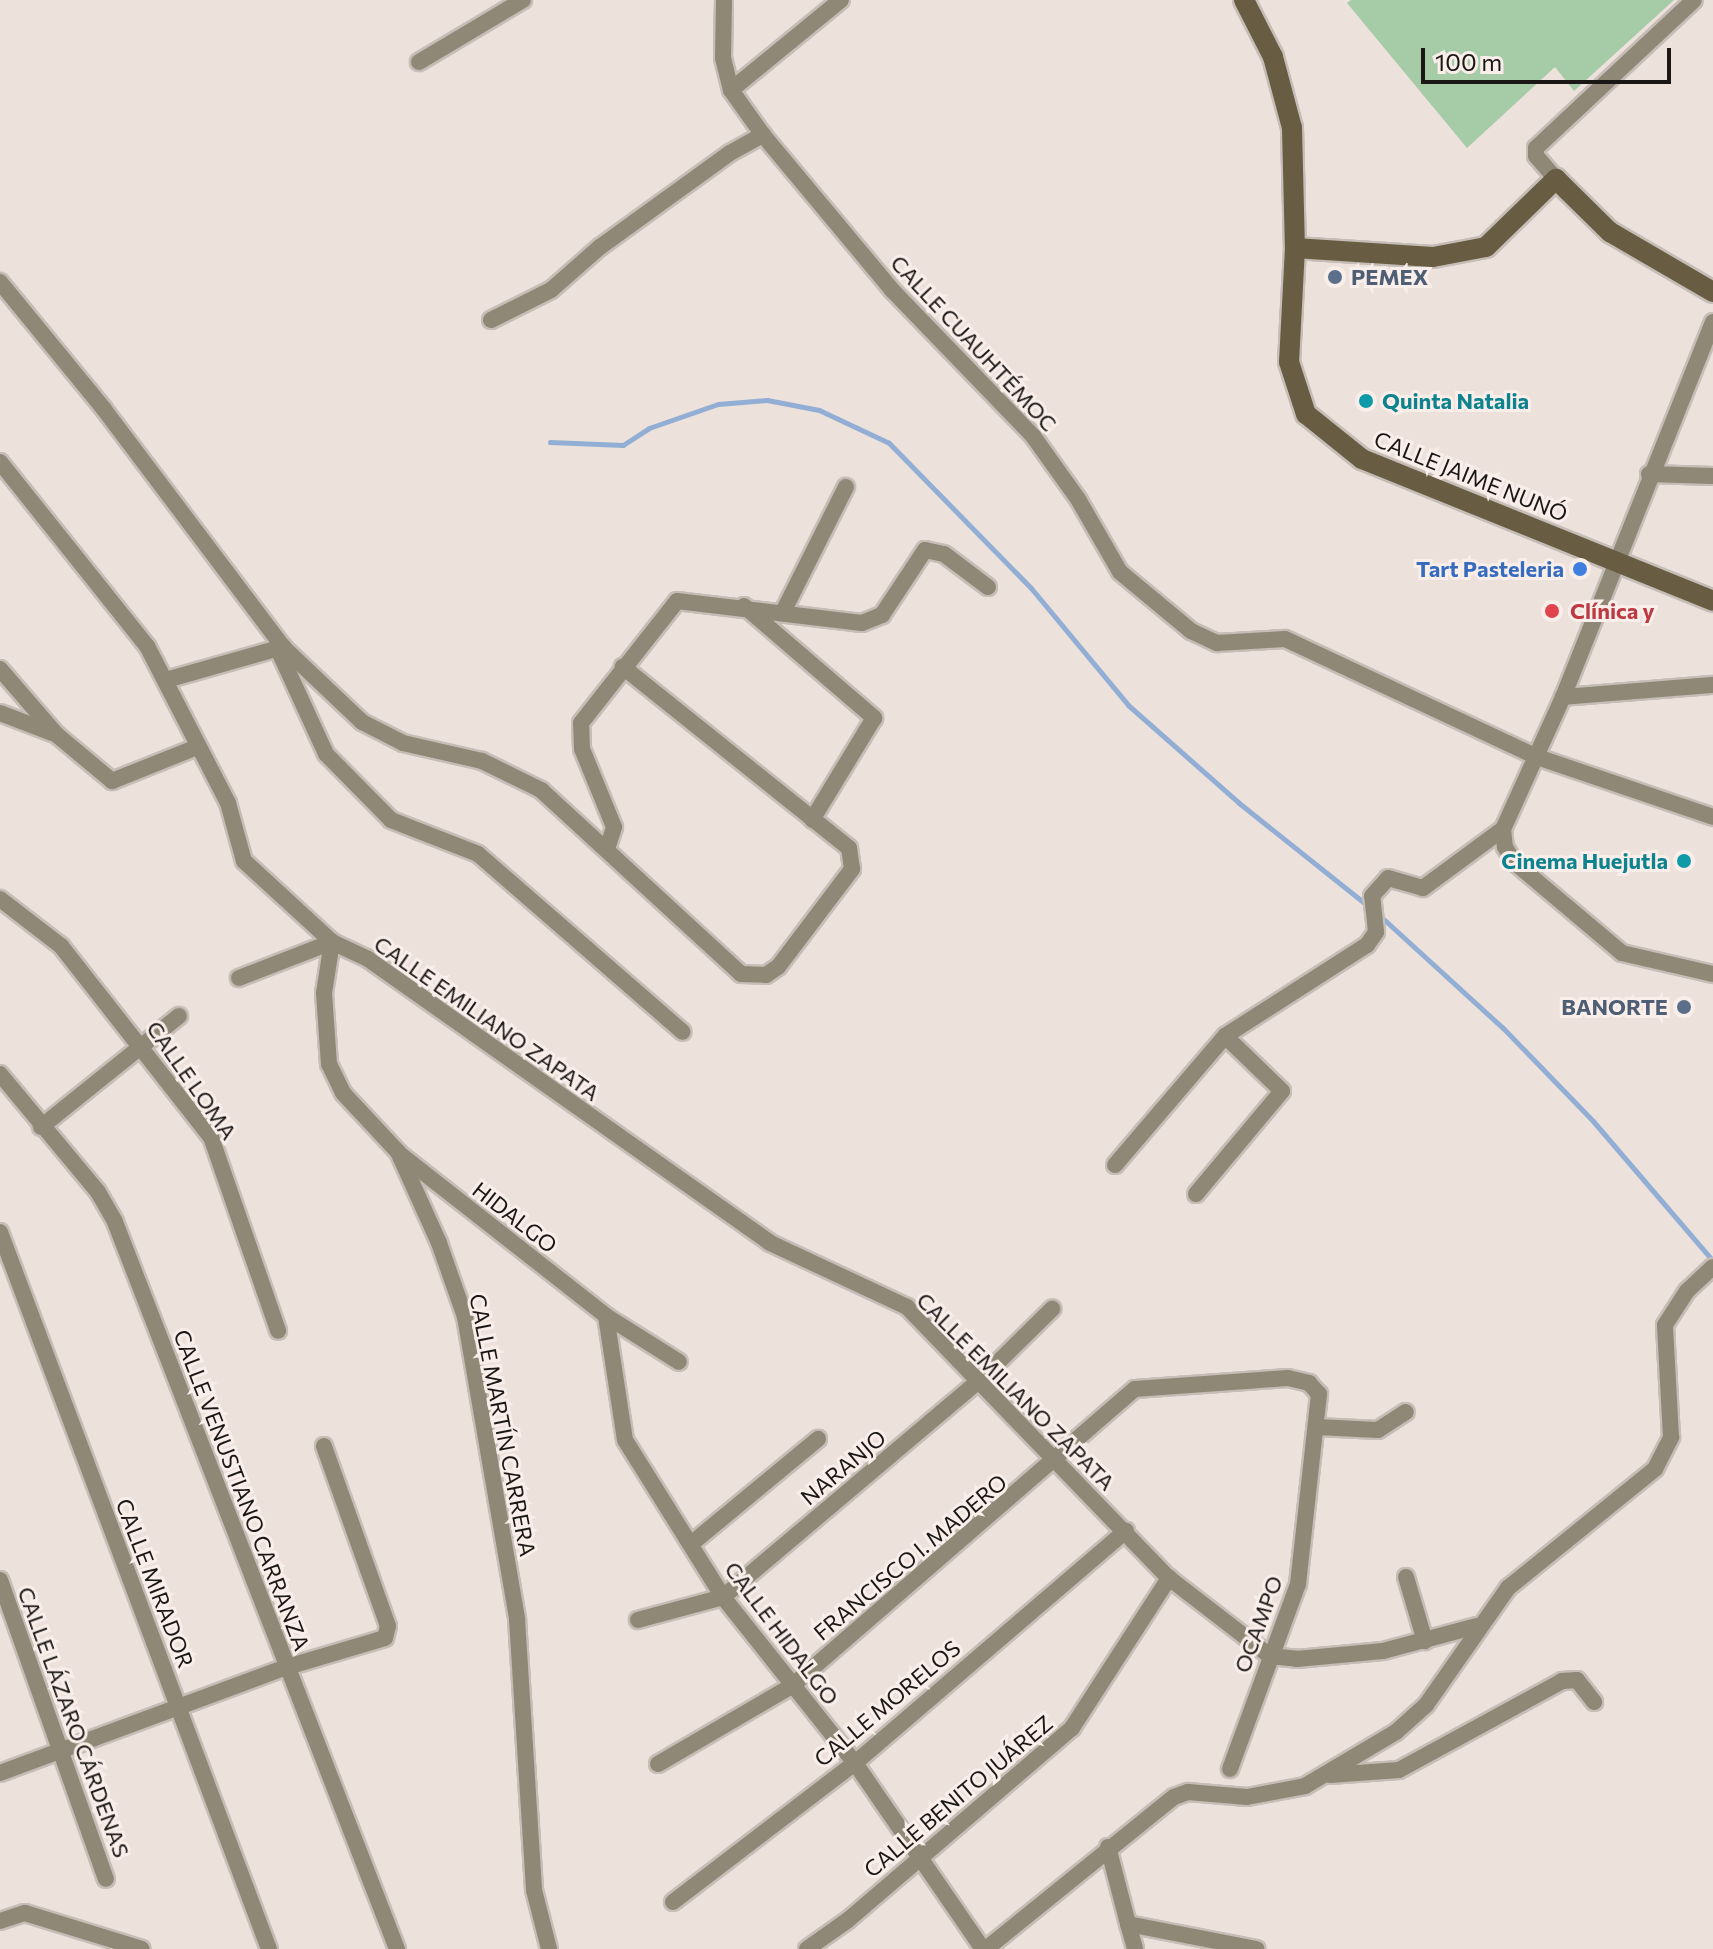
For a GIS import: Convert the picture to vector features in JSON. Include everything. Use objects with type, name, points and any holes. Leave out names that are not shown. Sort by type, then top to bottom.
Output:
[{"type":"main road","name":"CALLE JAIME NUNÓ","points":[[1244,0],[1287,99],[1297,159],[1289,362],[1306,414],[1332,439],[1362,459],[1713,601]]},
{"type":"main road","points":[[1295,248],[1433,257],[1486,247],[1556,179],[1610,232],[1713,292]]},
{"type":"street","points":[[419,62],[523,0]]},
{"type":"street","name":"CALLE CUAUHTÉMOC","points":[[724,0],[723,58],[731,90],[763,135],[892,290],[1033,436],[1120,572],[1191,631],[1217,643],[1285,639],[1537,757],[1713,817]]},
{"type":"street","points":[[731,90],[841,0]]},
{"type":"street","points":[[1556,179],[1536,156],[1536,148],[1694,0]]},
{"type":"street","points":[[491,320],[551,290],[694,178],[763,135]]},
{"type":"street","points":[[0,282],[103,408],[283,647],[362,722],[403,743],[482,761],[541,790],[741,974],[766,975],[778,967],[852,869],[849,848],[623,667]]},
{"type":"street","points":[[1115,1165],[1225,1036],[1367,945],[1376,932],[1372,896],[1388,878],[1423,888],[1503,829],[1563,697],[1649,474],[1713,322]]},
{"type":"street","name":"CALLE EMILIANO ZAPATA","points":[[0,462],[147,646],[228,803],[244,861],[332,942],[368,959],[770,1243],[907,1307],[1054,1463],[1126,1531],[1169,1578],[1270,1656]]},
{"type":"street","points":[[1649,474],[1713,476]]},
{"type":"street","points":[[783,612],[846,487]]},
{"type":"street","points":[[607,849],[614,827],[582,749],[581,723],[677,601],[744,606],[862,623],[882,615],[925,550],[944,554],[988,587]]},
{"type":"street","points":[[744,606],[874,718],[812,820]]},
{"type":"street","points":[[166,680],[283,647]]},
{"type":"street","points":[[283,647],[281,656],[326,754],[391,820],[478,854],[683,1032]]},
{"type":"street","points":[[0,669],[57,735],[112,781],[197,747]]},
{"type":"street","points":[[1563,697],[1713,685]]},
{"type":"street","points":[[0,713],[57,735]]},
{"type":"street","points":[[1503,829],[1505,847],[1514,862],[1622,953],[1713,974]]},
{"type":"street","name":"CALLE LOMA","points":[[0,899],[61,946],[143,1046],[211,1137],[278,1331]]},
{"type":"street","points":[[239,978],[332,942]]},
{"type":"street","name":"CALLE MARTÍN CARRERA","points":[[332,942],[324,993],[329,1064],[343,1093],[398,1152],[439,1243],[465,1317],[517,1619],[534,1890],[549,1949]]},
{"type":"street","points":[[41,1127],[179,1016]]},
{"type":"street","points":[[1196,1194],[1282,1091],[1225,1036]]},
{"type":"street","name":"CALLE VENUSTIANO CARRANZA","points":[[0,1074],[98,1192],[115,1222],[397,1949]]},
{"type":"street","name":"HIDALGO","points":[[398,1152],[606,1316],[679,1362]]},
{"type":"street","name":"CALLE MIRADOR","points":[[0,1232],[6,1267],[178,1706],[269,1949]]},
{"type":"street","points":[[984,1949],[1174,1797],[1188,1792],[1247,1797],[1305,1786],[1396,1732],[1426,1705],[1477,1626],[1508,1588],[1655,1469],[1671,1437],[1665,1325],[1687,1291],[1713,1267]]},
{"type":"street","name":"NARANJO","points":[[638,1620],[723,1597],[979,1381],[1052,1309]]},
{"type":"street","name":"CALLE HIDALGO","points":[[606,1316],[625,1440],[723,1597],[855,1763],[916,1858],[984,1949]]},
{"type":"street","name":"OCAMPO","points":[[1135,1389],[1288,1378],[1309,1383],[1319,1394],[1298,1584],[1230,1769]]},
{"type":"street","name":"FRANCISCO I. MADERO","points":[[658,1764],[793,1685],[1054,1463],[1135,1389]]},
{"type":"street","points":[[1317,1427],[1378,1430],[1406,1412]]},
{"type":"street","points":[[691,1544],[818,1439]]},
{"type":"street","points":[[0,1773],[287,1667],[385,1638],[388,1626],[324,1446]]},
{"type":"street","name":"CALLE MORELOS","points":[[673,1902],[855,1763],[1126,1531]]},
{"type":"street","points":[[1406,1577],[1425,1641]]},
{"type":"street","name":"CALLE BENITO JUÁREZ","points":[[807,1949],[848,1920],[916,1858],[1072,1728],[1169,1578]]},
{"type":"street","name":"CALLE LÁZARO CÁRDENAS","points":[[0,1580],[106,1879]]},
{"type":"street","points":[[1270,1656],[1297,1659],[1383,1651],[1477,1626]]},
{"type":"street","points":[[1324,1776],[1399,1770],[1562,1681],[1577,1680],[1594,1702]]},
{"type":"street","points":[[1108,1847],[1135,1949]]},
{"type":"street","points":[[0,1921],[25,1913],[142,1949]]},
{"type":"street","points":[[1128,1924],[1257,1949]]},
{"type":"green space","points":[[1351,0],[1674,0],[1574,91],[1555,67],[1467,148],[1347,3]]},
{"type":"waterway","points":[[550,442],[623,445],[649,428],[718,404],[767,400],[819,410],[889,443],[1031,588],[1128,705],[1239,803],[1367,905]]},
{"type":"waterway","points":[[1378,914],[1503,1028],[1593,1121],[1713,1261]]},
{"type":"place","name":"PEMEX","points":[[1335,277]]},
{"type":"place","name":"Quinta Natalia","points":[[1366,401]]},
{"type":"place","name":"Tart Pasteleria","points":[[1580,569]]},
{"type":"place","name":"Clínica y","points":[[1552,611]]},
{"type":"place","name":"Cinema Huejutla","points":[[1684,861]]},
{"type":"place","name":"BANORTE","points":[[1684,1007]]}]
